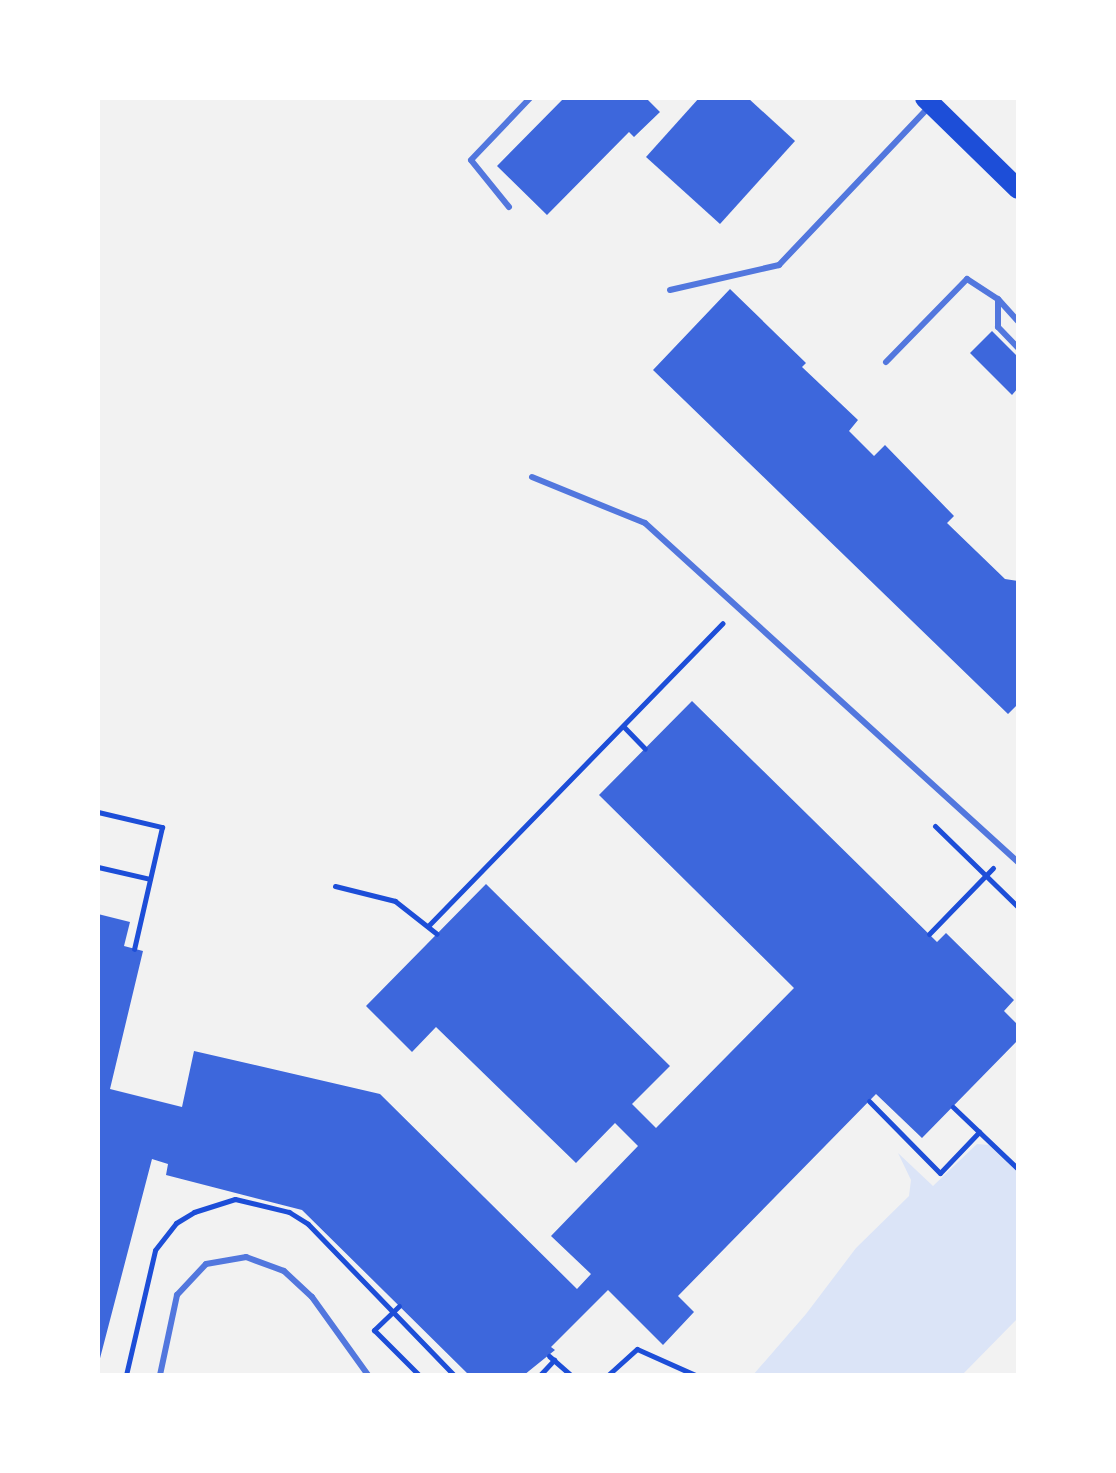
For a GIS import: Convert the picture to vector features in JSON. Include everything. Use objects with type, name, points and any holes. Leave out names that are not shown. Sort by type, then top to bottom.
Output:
[{"type":"main road","points":[[928,101],[1018,189]]},
{"type":"lane","points":[[509,207],[471,160],[530,98]]},
{"type":"lane","points":[[670,290],[779,265],[928,101]]},
{"type":"lane","points":[[886,362],[967,279],[998,299],[1018,321]]},
{"type":"lane","points":[[998,299],[998,327],[1018,348]]},
{"type":"lane","points":[[532,477],[645,523],[1018,862]]},
{"type":"lane","points":[[160,1375],[177,1295],[206,1264],[246,1257],[284,1271],[312,1297],[368,1375]]},
{"type":"path","points":[[429,925],[737,607]]},
{"type":"path","points":[[624,727],[645,749]]},
{"type":"path","points":[[98,812],[162,827],[134,949]]},
{"type":"path","points":[[935,826],[1018,907]]},
{"type":"path","points":[[929,934],[1008,853]]},
{"type":"path","points":[[98,867],[150,879]]},
{"type":"path","points":[[335,886],[395,901],[437,934]]},
{"type":"path","points":[[869,1101],[940,1173],[979,1132]]},
{"type":"path","points":[[953,1107],[1018,1169]]},
{"type":"path","points":[[399,1306],[374,1330],[419,1375]]},
{"type":"path","points":[[608,1375],[637,1349],[695,1375]]},
{"type":"path","points":[[540,1375],[552,1358],[571,1375]]},
{"type":"shaded area","points":[[977,1144],[989,1145],[1018,1173],[1018,1318],[962,1375],[753,1375],[806,1314],[856,1248],[909,1196],[911,1180],[898,1153],[933,1186]]},
{"type":"building","points":[[564,98],[646,98],[660,112],[634,137],[629,132],[547,215],[497,166]]},
{"type":"building","points":[[699,98],[748,98],[795,141],[720,224],[646,157]]},
{"type":"building","points":[[730,289],[806,363],[802,367],[858,420],[849,431],[874,456],[885,445],[954,516],[947,523],[1005,579],[1018,581],[1018,704],[1008,714],[653,370]]},
{"type":"building","points":[[992,331],[1018,357],[1018,388],[1012,395],[970,353]]},
{"type":"building","points":[[692,701],[937,942],[946,933],[1014,1000],[1004,1011],[1018,1025],[1018,1040],[922,1138],[876,1094],[678,1296],[694,1312],[663,1345],[608,1290],[551,1347],[555,1350],[524,1375],[469,1375],[302,1210],[166,1175],[168,1164],[152,1159],[98,1366],[98,914],[130,922],[124,946],[143,951],[110,1089],[182,1107],[194,1051],[380,1094],[577,1289],[591,1274],[551,1236],[638,1146],[615,1123],[576,1163],[436,1027],[412,1052],[366,1006],[486,884],[670,1066],[632,1104],[656,1128],[794,988],[599,795]]}]
